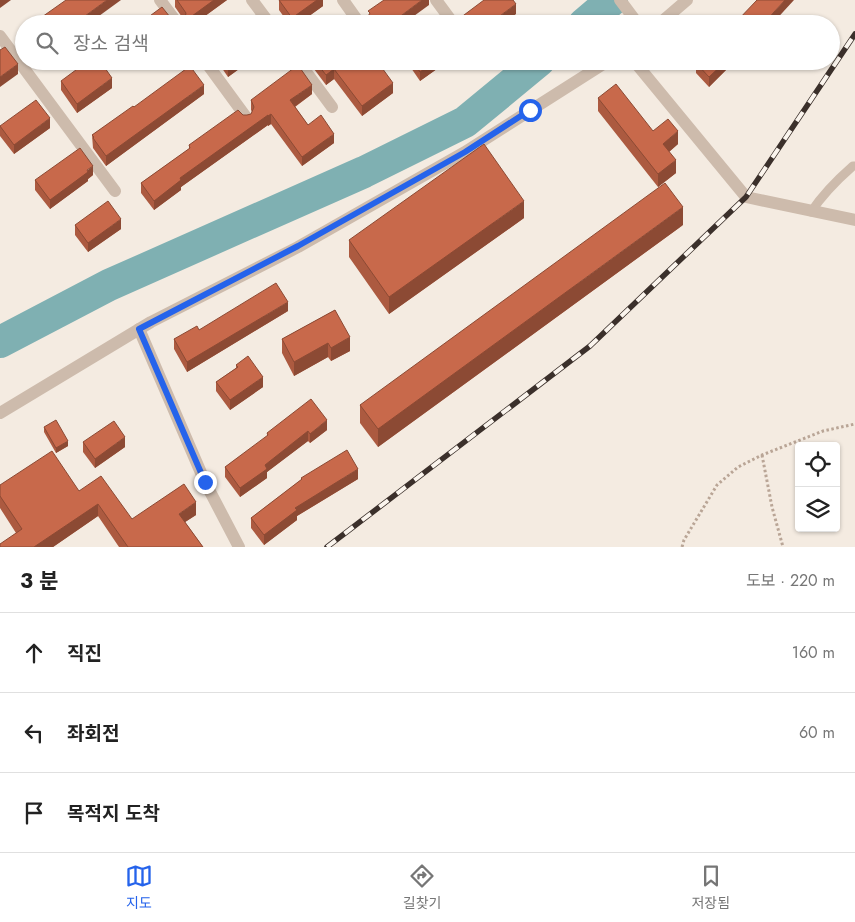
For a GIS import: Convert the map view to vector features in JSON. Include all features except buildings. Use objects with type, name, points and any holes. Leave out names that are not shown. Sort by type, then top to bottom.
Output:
[{"type":"street","points":[[160,0],[171,15]]},
{"type":"street","points":[[252,0],[263,15]]},
{"type":"street","points":[[342,0],[353,15]]},
{"type":"street","points":[[436,0],[447,15]]},
{"type":"street","points":[[620,0],[631,15]]},
{"type":"street","points":[[670,15],[687,0]]},
{"type":"street","points":[[0,36],[15,56]]},
{"type":"street","points":[[25,70],[115,190]]},
{"type":"street","points":[[212,70],[246,117]]},
{"type":"street","points":[[305,70],[332,107]]},
{"type":"street","points":[[0,413],[139,329],[298,246],[465,152],[594,70]]},
{"type":"street","points":[[641,70],[746,197],[855,220]]},
{"type":"street","points":[[139,329],[205,482],[239,547]]},
{"type":"lane","points":[[811,212],[836,181],[855,166]]},
{"type":"path","points":[[682,547],[688,532],[717,485],[738,467],[762,455],[823,431],[855,424]]},
{"type":"path","points":[[762,455],[772,507],[783,547]]},
{"type":"waterway","points":[[594,15],[612,0]]},
{"type":"waterway","points":[[0,342],[109,285],[364,172],[465,122],[528,70]]},
{"type":"railway","points":[[840,56],[855,34]]},
{"type":"railway","points":[[327,547],[590,346],[746,197],[831,70]]},
{"type":"route","points":[[205,482],[139,329],[298,246],[465,152],[530,110]]}]
